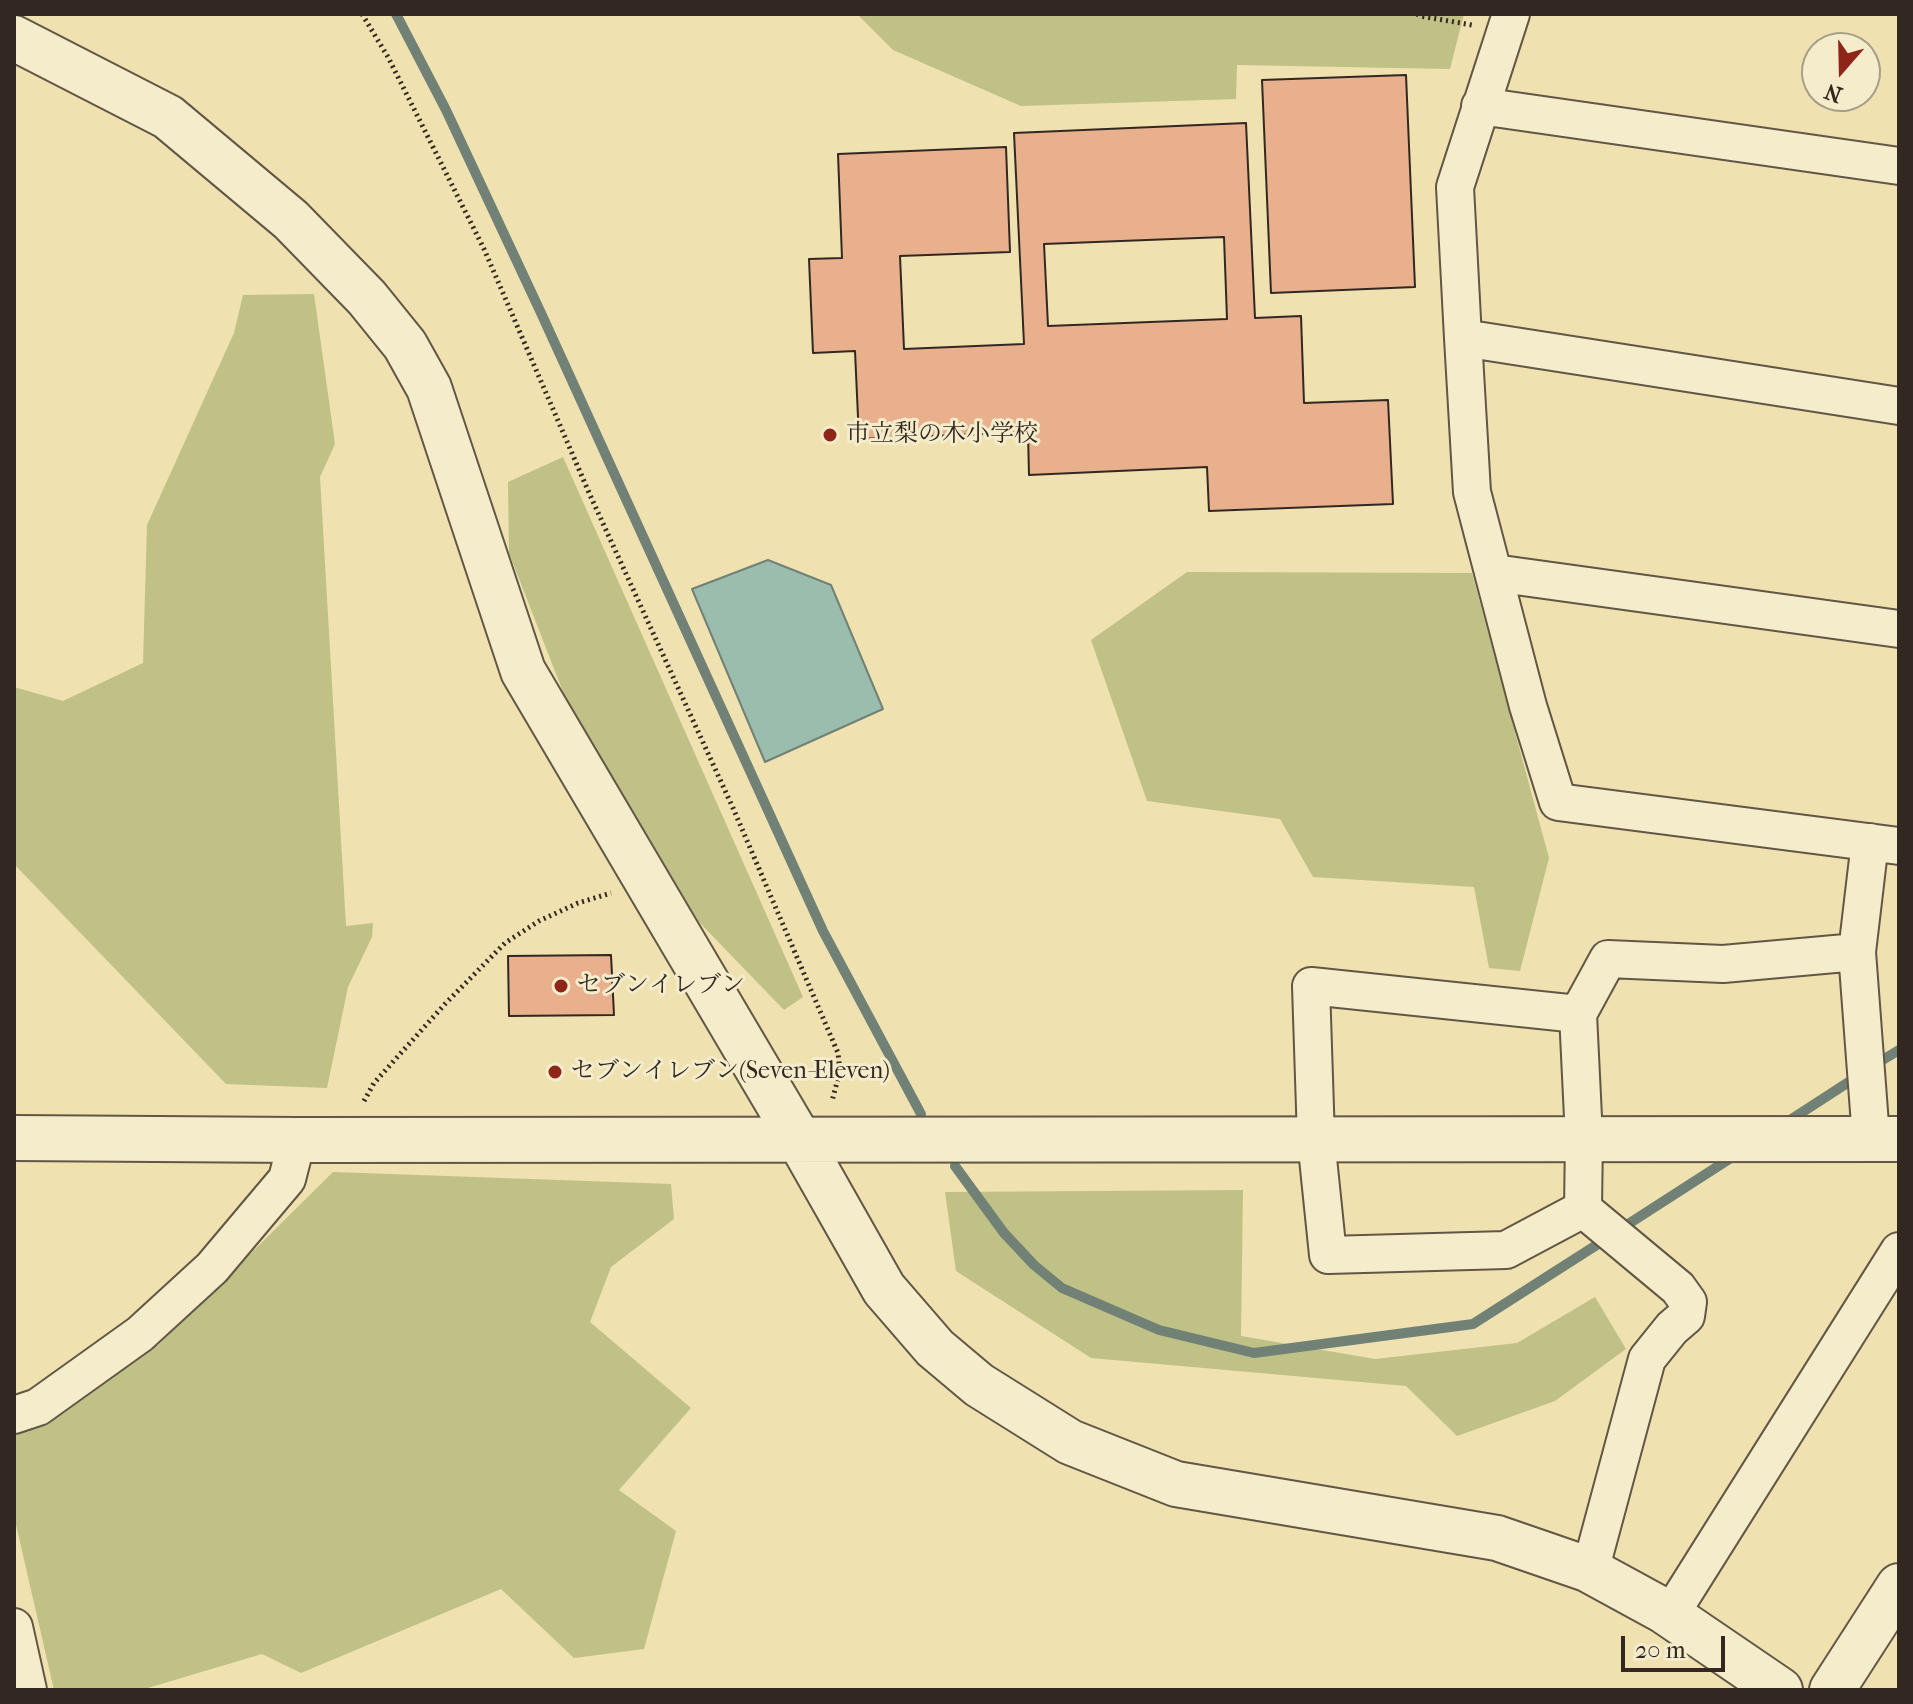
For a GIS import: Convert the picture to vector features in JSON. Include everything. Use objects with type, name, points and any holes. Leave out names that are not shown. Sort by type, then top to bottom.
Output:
[{"type":"street","points":[[14,1138],[1885,1139],[1857,952],[1884,844],[1558,802],[1528,706],[1472,492],[1455,187],[1508,24]]},
{"type":"street","points":[[14,38],[168,117],[291,220],[367,298],[405,345],[429,388],[523,671],[884,1289],[935,1348],[979,1385],[1070,1442],[1176,1484],[1497,1538],[1590,1571],[1670,1615],[1780,1690]]},
{"type":"street","points":[[1480,106],[1899,166]]},
{"type":"street","points":[[1463,338],[1899,406]]},
{"type":"street","points":[[1494,573],[1899,629]]},
{"type":"street","points":[[1583,1209],[1584,1138],[1578,1014],[1608,959],[1723,964],[1857,952]]},
{"type":"street","points":[[1578,1014],[1311,986],[1316,1139],[1328,1255],[1506,1250],[1583,1209]]},
{"type":"street","points":[[14,1415],[38,1407],[140,1334],[212,1268],[287,1179],[297,1140]]},
{"type":"street","points":[[1583,1209],[1678,1288],[1688,1302],[1686,1316],[1647,1359],[1590,1571]]},
{"type":"street","points":[[1670,1615],[1899,1251]]},
{"type":"street","points":[[1832,1690],[1899,1586]]},
{"type":"street","points":[[14,1627],[28,1690]]},
{"type":"path","points":[[362,14],[388,57],[484,249],[838,1053],[840,1071],[831,1106]]},
{"type":"path","points":[[1417,14],[1469,24],[1508,24]]},
{"type":"path","points":[[350,1139],[363,1102],[374,1083],[505,943],[539,921],[578,903],[646,882]]},
{"type":"green space","points":[[857,14],[1464,14],[1450,69],[1237,65],[1236,99],[1021,106],[893,50]]},
{"type":"green space","points":[[314,294],[335,444],[320,477],[346,926],[373,923],[372,937],[348,987],[327,1088],[226,1084],[14,864],[14,687],[63,701],[143,663],[147,525],[234,333],[243,295]]},
{"type":"green space","points":[[563,457],[803,997],[784,1010],[699,922],[565,697],[509,553],[508,482]]},
{"type":"green space","points":[[1187,572],[1472,573],[1549,858],[1520,971],[1489,968],[1474,887],[1313,877],[1280,819],[1147,801],[1091,640]]},
{"type":"green space","points":[[333,1172],[671,1184],[674,1219],[611,1267],[590,1322],[691,1408],[619,1490],[676,1531],[644,1649],[574,1658],[501,1589],[301,1673],[262,1654],[141,1690],[54,1690],[14,1516],[14,1429],[61,1415],[158,1345]]},
{"type":"green space","points":[[1243,1190],[1241,1336],[1375,1359],[1517,1343],[1595,1297],[1626,1349],[1555,1401],[1457,1436],[1406,1386],[1091,1358],[956,1271],[945,1192]]},
{"type":"shaded area","points":[[768,560],[831,585],[883,709],[765,762],[692,589]]},
{"type":"building","points":[[1406,75],[1415,287],[1271,293],[1262,80]]},
{"type":"building","points":[[1246,123],[1255,318],[1301,316],[1304,403],[1388,400],[1393,504],[1209,511],[1207,467],[1029,475],[1028,432],[859,439],[855,351],[813,353],[809,259],[842,258],[838,154],[1006,147],[1010,252],[900,256],[904,349],[1024,344],[1014,133]],"holes":[[[1224,237],[1227,319],[1048,326],[1044,244]]]},
{"type":"building","name":"セブンイレブン","points":[[611,955],[614,1015],[509,1016],[508,956]]},
{"type":"waterway","points":[[396,14],[446,110],[541,313],[823,931],[921,1114]]},
{"type":"waterway","points":[[1871,1067],[1899,1050]]},
{"type":"waterway","points":[[1784,1124],[1858,1076]]},
{"type":"waterway","points":[[1619,1230],[1737,1154]]},
{"type":"waterway","points":[[955,1166],[1004,1233],[1034,1265],[1062,1288],[1159,1330],[1254,1353],[1473,1324],[1606,1239]]},
{"type":"place","name":"市立梨の木小学校","points":[[830,435]]},
{"type":"place","name":"セブンイレブン","points":[[561,986]]},
{"type":"place","name":"セブンイレブン(Seven-Eleven)","points":[[555,1072]]}]
